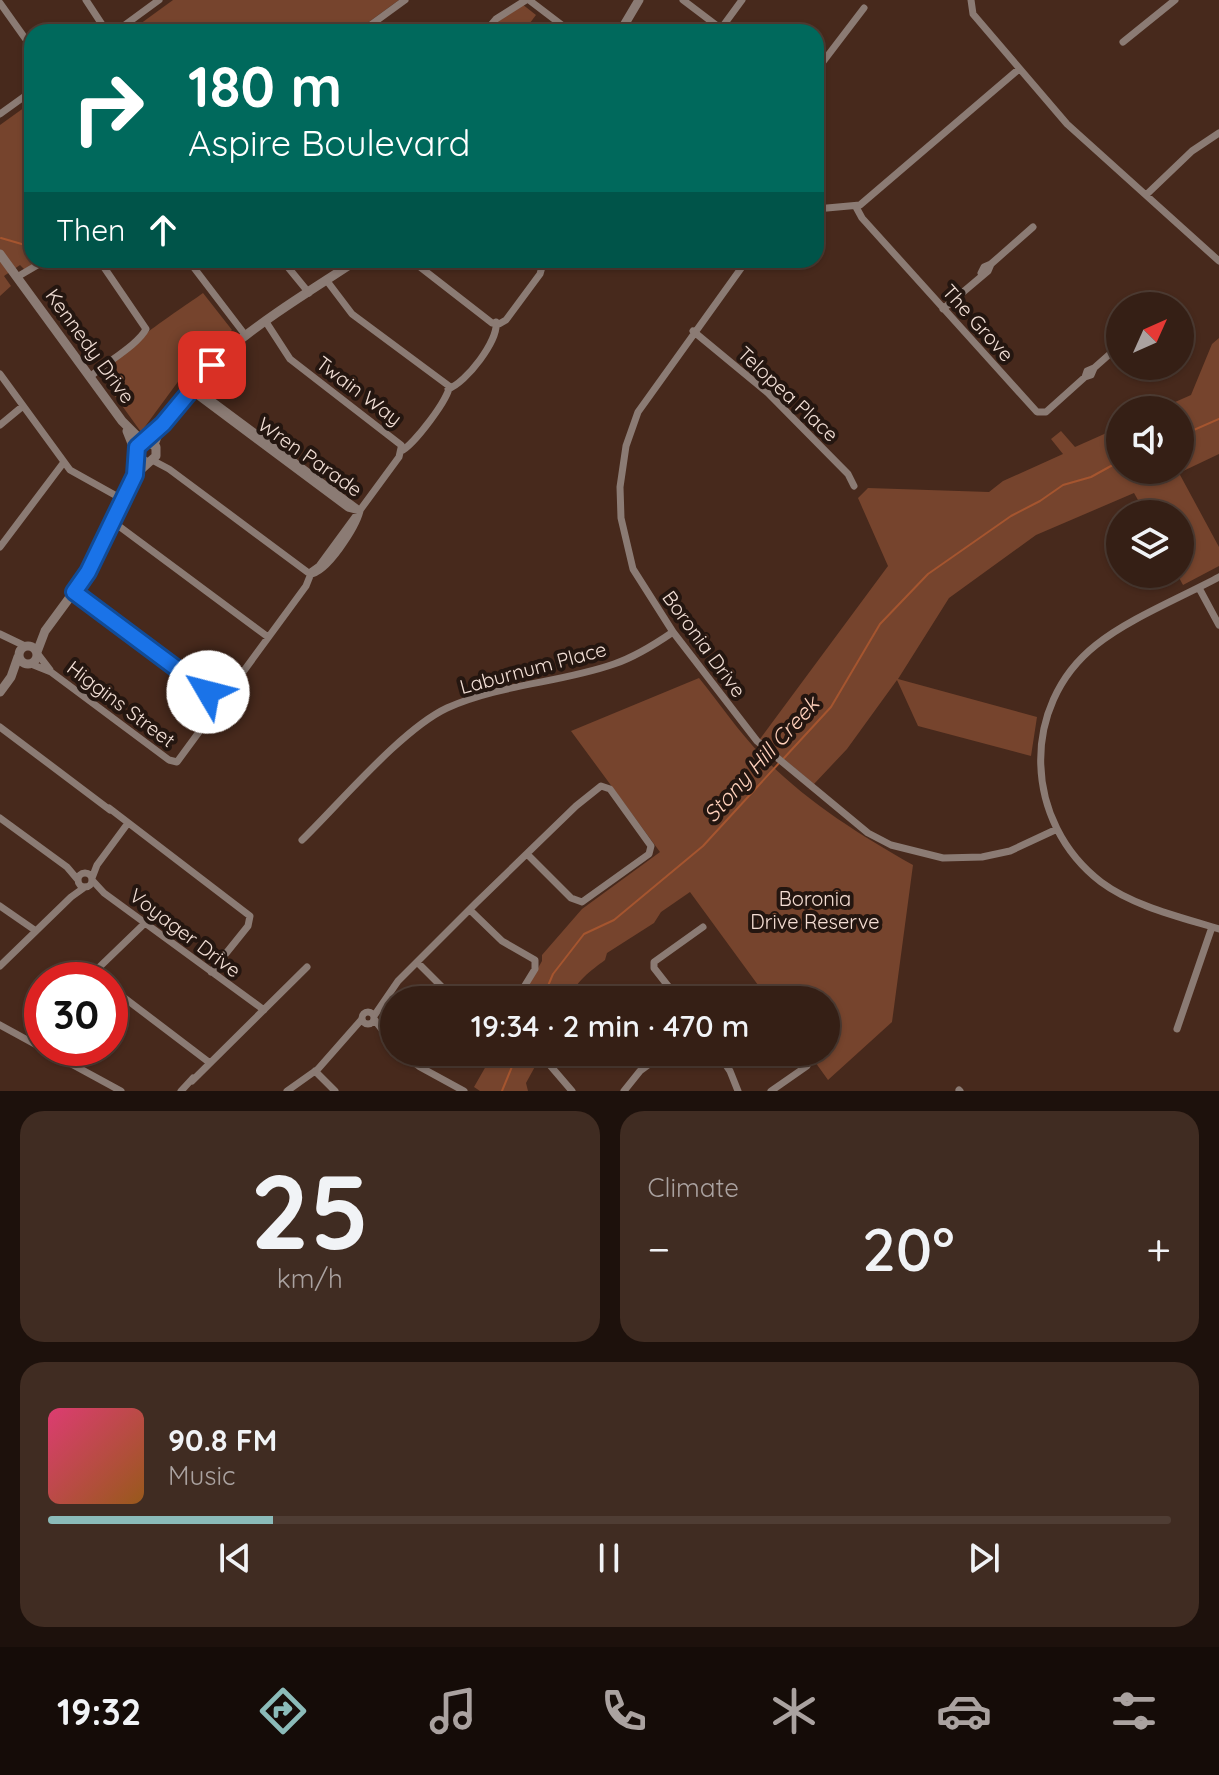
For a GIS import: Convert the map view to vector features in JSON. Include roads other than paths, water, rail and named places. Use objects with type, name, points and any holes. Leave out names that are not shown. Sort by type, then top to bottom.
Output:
[{"type":"street","points":[[86,0],[102,24]]},
{"type":"street","points":[[126,24],[159,0]]},
{"type":"street","points":[[373,24],[405,0]]},
{"type":"street","points":[[491,24],[517,2],[527,0],[560,24]]},
{"type":"street","points":[[626,24],[642,0]]},
{"type":"street","points":[[683,0],[713,24]]},
{"type":"street","points":[[723,24],[742,0]]},
{"type":"street","points":[[971,0],[973,14],[1067,124],[1219,261]]},
{"type":"street","points":[[1123,42],[1173,0]]},
{"type":"street","points":[[0,3],[24,37]]},
{"type":"street","points":[[824,60],[864,8]]},
{"type":"street","points":[[824,209],[856,207],[1019,69]]},
{"type":"street","points":[[0,114],[24,97]]},
{"type":"street","points":[[1146,195],[1192,151],[1219,133]]},
{"type":"street","name":"The Grove","points":[[856,207],[862,218],[1037,412],[1046,412],[1091,375],[1106,357]]},
{"type":"street","points":[[943,309],[1033,227]]},
{"type":"street","name":"Kennedy Drive","points":[[0,254],[146,451]]},
{"type":"street","points":[[19,280],[36,268]]},
{"type":"street","points":[[88,375],[144,335],[146,329],[144,321],[105,268]]},
{"type":"street","points":[[194,268],[244,338]]},
{"type":"street","points":[[288,268],[307,294]]},
{"type":"street","points":[[5,685],[18,656],[45,631],[74,592],[146,451],[191,386],[244,338],[345,268]]},
{"type":"street","points":[[422,268],[496,322]]},
{"type":"street","points":[[496,322],[509,313],[535,278],[538,268]]},
{"type":"street","name":"Boronia Drive","points":[[741,268],[638,412],[626,446],[621,473],[621,518],[633,569],[673,632],[768,753],[868,833],[891,845],[943,858],[982,857],[1010,851],[1055,830]]},
{"type":"street","points":[[328,280],[352,314],[448,389],[449,395],[414,440],[401,448]]},
{"type":"street","points":[[448,389],[460,383],[496,337],[496,322]]},
{"type":"street","name":"Twain Way","points":[[264,323],[290,359],[401,448],[360,511],[356,525],[322,570],[311,572]]},
{"type":"street","name":"Telopea Place","points":[[693,331],[768,393],[848,474],[854,486]]},
{"type":"street","points":[[0,374],[66,464],[124,497]]},
{"type":"street","name":"Wren Parade","points":[[191,386],[198,396],[348,508],[360,511]]},
{"type":"street","points":[[0,425],[24,408]]},
{"type":"street","points":[[146,451],[311,572]]},
{"type":"street","points":[[0,547],[54,474],[66,464]]},
{"type":"street","points":[[111,524],[266,638]]},
{"type":"street","name":"Higgins Street","points":[[30,664],[51,672],[174,762],[183,757],[223,702],[306,586],[311,572]]},
{"type":"street","points":[[1177,1029],[1216,928],[1122,895],[1104,884],[1070,852],[1055,830],[1042,794],[1043,731],[1056,692],[1095,645],[1219,577]]},
{"type":"street","points":[[1199,588],[1219,625]]},
{"type":"street","points":[[74,592],[223,702]]},
{"type":"street","points":[[5,685],[30,664],[45,631]]},
{"type":"street","name":"Laburnum Place","points":[[302,840],[403,740],[445,709],[475,697],[616,664],[673,632]]},
{"type":"street","points":[[3,636],[37,653]]},
{"type":"street","points":[[3,636],[18,656],[30,664]]},
{"type":"street","name":"Higgins Street","points":[[37,653],[51,672]]},
{"type":"street","points":[[1,728],[250,916],[248,926],[212,974]]},
{"type":"street","points":[[287,1091],[317,1070],[369,1019],[416,963],[457,923],[472,913],[480,900],[528,853],[592,794],[604,790],[614,795],[651,850],[589,896],[578,900],[569,895],[528,853]]},
{"type":"street","name":"Voyager Drive","points":[[0,818],[262,1012]]},
{"type":"street","points":[[0,966],[71,897],[127,825]]},
{"type":"street","points":[[0,906],[34,933]]},
{"type":"street","points":[[472,913],[502,941],[532,962],[531,974],[524,986]]},
{"type":"street","points":[[105,962],[143,922]]},
{"type":"street","points":[[668,986],[661,976],[658,964],[703,927]]},
{"type":"street","points":[[416,963],[439,986]]},
{"type":"street","points":[[181,1091],[307,967]]},
{"type":"street","points":[[128,1001],[207,1063]]},
{"type":"street","points":[[369,1019],[380,1031]]},
{"type":"street","points":[[0,1025],[24,1038]]},
{"type":"street","points":[[75,1066],[121,1091]]},
{"type":"street","points":[[419,1066],[464,1091]]},
{"type":"street","points":[[551,1066],[572,1091]]},
{"type":"street","points":[[727,1066],[738,1091]]},
{"type":"street","points":[[771,1091],[798,1072],[801,1066]]},
{"type":"street","points":[[624,1091],[645,1067]]},
{"type":"street","points":[[317,1070],[335,1091]]},
{"type":"waterway","points":[[1,238],[24,245]]},
{"type":"waterway","name":"Stony Hill Creek","points":[[1194,430],[1219,419]]},
{"type":"waterway","name":"Stony Hill Creek","points":[[784,758],[831,707],[880,624],[928,574],[1011,516],[1063,485],[1091,477],[1106,469]]},
{"type":"waterway","name":"Stony Hill Creek","points":[[548,986],[553,974],[584,934],[614,920],[703,846],[780,762]]},
{"type":"waterway","name":"Stony Hill Creek","points":[[502,1091],[512,1066]]},
{"type":"park label","name":"Boronia Drive Reserve","points":[[815,910]]}]
